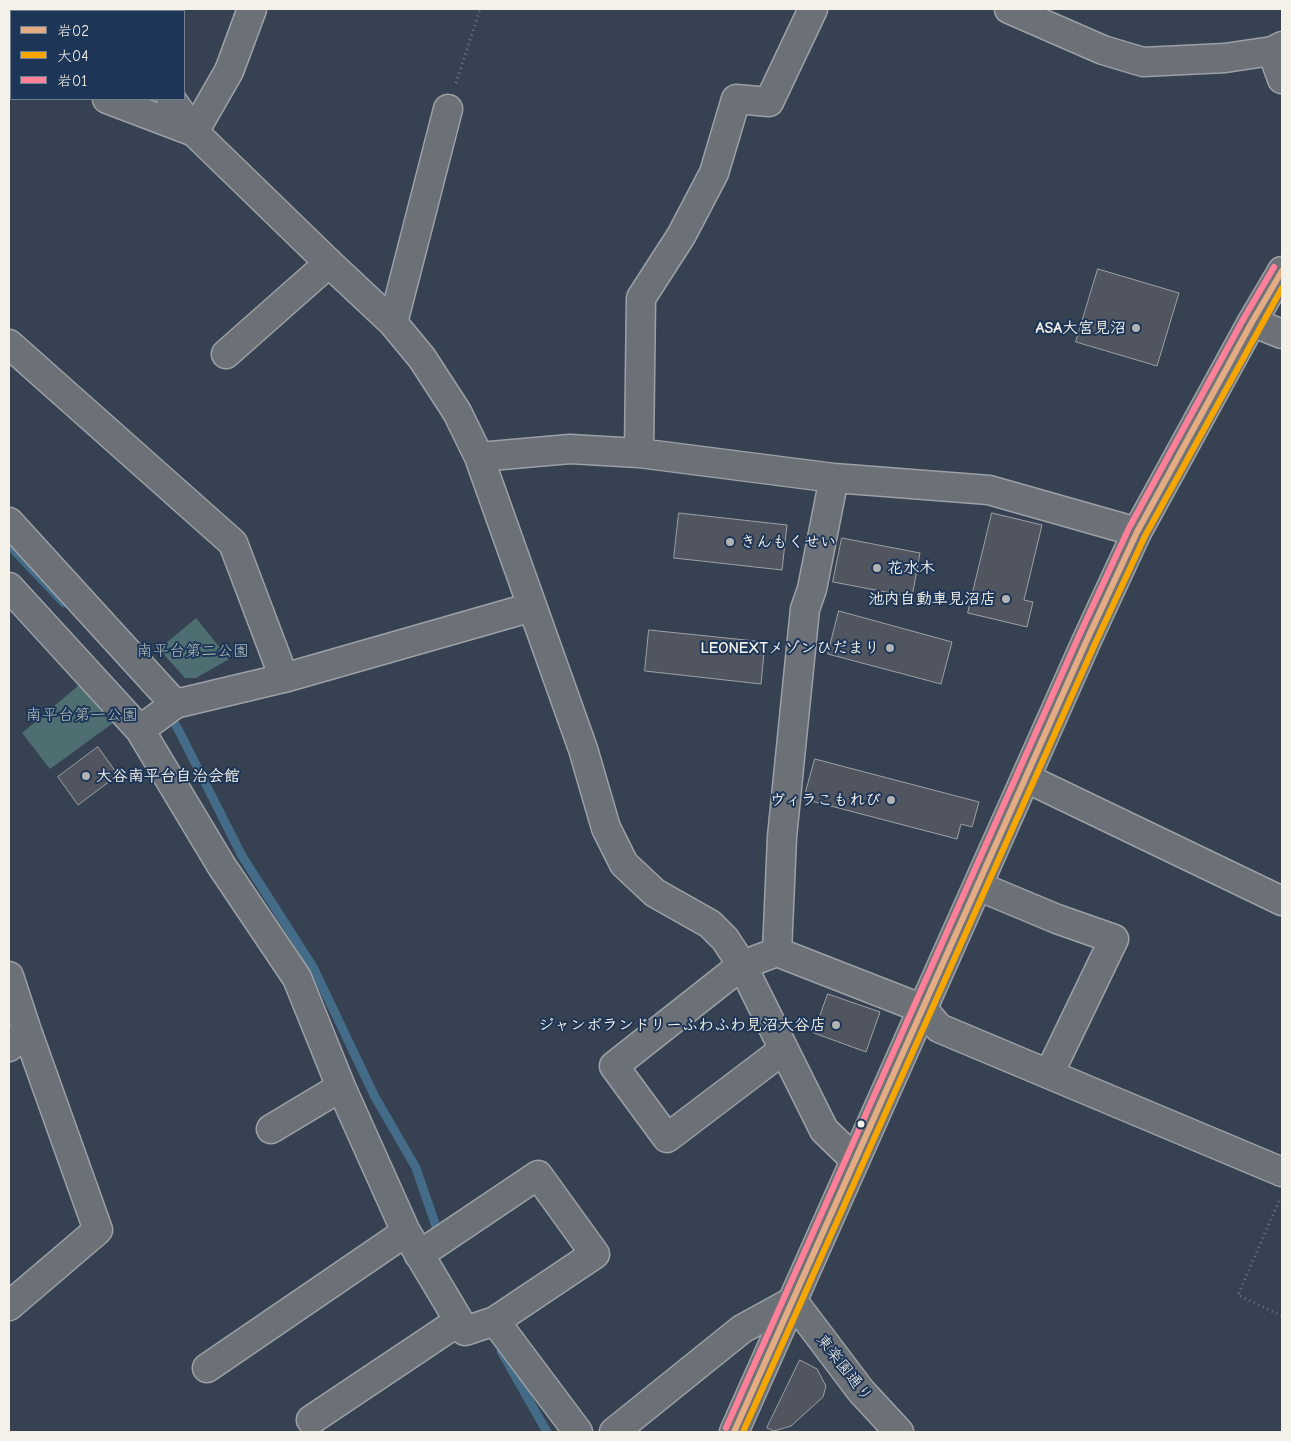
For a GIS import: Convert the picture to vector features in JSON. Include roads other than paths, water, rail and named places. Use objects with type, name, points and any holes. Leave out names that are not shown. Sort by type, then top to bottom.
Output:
[{"type":"main road","points":[[734,1432],[1086,642],[1137,532],[1282,271]]},
{"type":"street","points":[[194,132],[229,71],[252,9]]},
{"type":"street","points":[[639,453],[641,298],[681,236],[714,173],[736,99],[769,102],[812,9]]},
{"type":"street","points":[[1009,9],[1103,50],[1143,62],[1225,58],[1277,49],[1282,80]]},
{"type":"street","points":[[111,100],[194,132]]},
{"type":"street","points":[[173,100],[194,132],[329,264],[393,323],[422,358],[457,412],[479,457],[583,749],[606,828],[624,864],[655,893],[710,924],[724,939],[742,965],[824,1130],[855,1160]]},
{"type":"street","points":[[393,323],[448,110]]},
{"type":"street","points":[[226,354],[329,264]]},
{"type":"street","points":[[1252,322],[1282,334]]},
{"type":"street","points":[[9,344],[233,543],[284,678]]},
{"type":"street","points":[[479,457],[570,449],[639,453],[834,478],[989,490],[1137,532]]},
{"type":"street","points":[[777,952],[782,837],[805,609],[812,589],[834,478]]},
{"type":"street","points":[[9,522],[161,714],[221,865],[297,978],[341,1088],[413,1244],[464,1331],[495,1321],[595,1254],[538,1175],[413,1244],[207,1368]]},
{"type":"street","points":[[9,587],[161,714]]},
{"type":"street","points":[[161,714],[532,607]]},
{"type":"street","points":[[1026,778],[1282,901]]},
{"type":"street","points":[[978,886],[1057,919],[1114,939],[1049,1074]]},
{"type":"street","points":[[783,1050],[667,1138],[614,1066],[742,965],[777,952],[923,1009],[939,1028],[1282,1172]]},
{"type":"street","points":[[9,976],[18,1039],[98,1230],[9,1306]]},
{"type":"street","points":[[271,1129],[341,1088]]},
{"type":"street","points":[[614,1432],[742,1329],[793,1301]]},
{"type":"street","name":"東楽園通り","points":[[793,1301],[861,1392],[899,1432]]},
{"type":"street","points":[[311,1420],[459,1321]]},
{"type":"street","points":[[495,1321],[578,1432]]},
{"type":"waterway","points":[[9,545],[64,603]]},
{"type":"waterway","points":[[166,713],[177,727],[242,856],[313,967],[375,1097],[416,1168],[438,1232]]},
{"type":"waterway","points":[[501,1351],[547,1432]]},
{"type":"place","name":"ASA大宮見沼","points":[[1136,328]]},
{"type":"place","name":"きんもくせい","points":[[730,542]]},
{"type":"place","name":"花水木","points":[[877,568]]},
{"type":"place","name":"池内自動車見沼店","points":[[1006,599]]},
{"type":"place","name":"LEONEXTメゾンひだまり","points":[[890,648]]},
{"type":"place","name":"大谷南平台自治会館","points":[[86,776]]},
{"type":"place","name":"ヴィラこもれび","points":[[891,800]]},
{"type":"place","name":"ジャンボランドリーふわふわ見沼大谷店","points":[[836,1025]]},
{"type":"park label","name":"南平台第二公園","points":[[193,651]]},
{"type":"park label","name":"南平台第一公園","points":[[82,715]]}]
